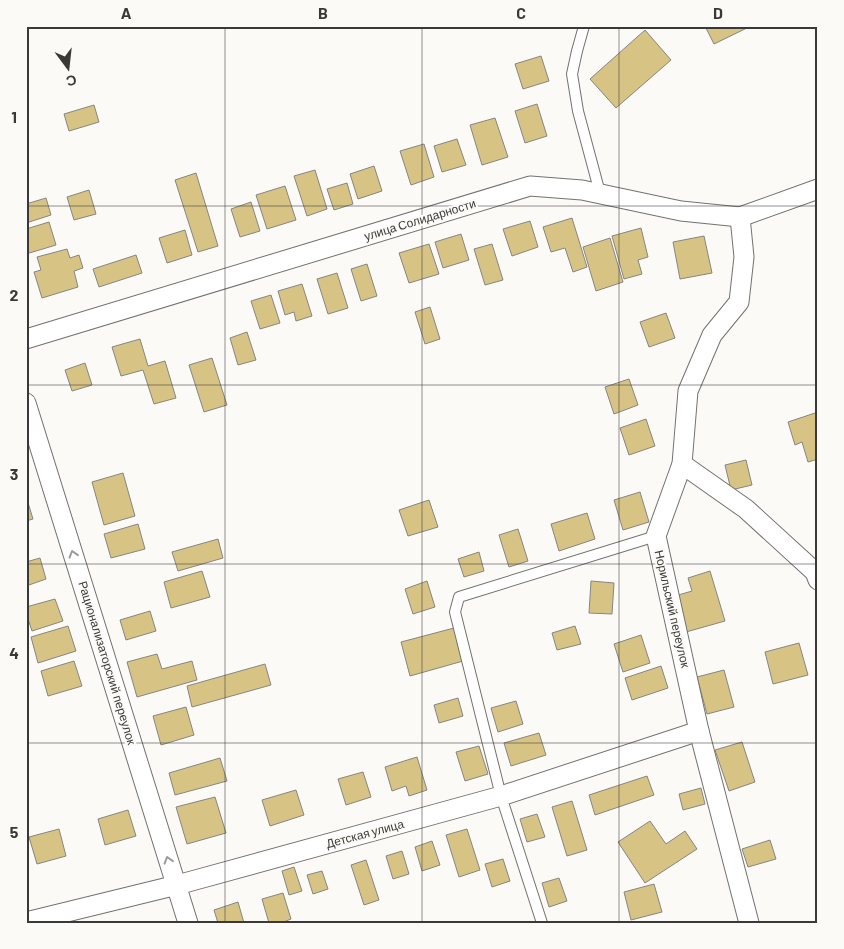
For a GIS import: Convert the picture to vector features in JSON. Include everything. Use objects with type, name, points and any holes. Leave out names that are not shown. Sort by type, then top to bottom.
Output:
[{"type":"street","name":"улица Солидарности","points":[[26,339],[530,186],[582,190],[681,211],[740,217],[818,189]]},
{"type":"street","name":"Норильский переулок","points":[[740,217],[744,257],[738,302],[712,334],[688,391],[682,464],[656,536],[699,732],[749,923]]},
{"type":"street","name":"Рационализаторский переулок","points":[[26,403],[188,923]]},
{"type":"street","points":[[682,464],[746,509],[815,572],[818,580]]},
{"type":"street","name":"Детская улица","points":[[26,922],[176,886],[502,796],[699,732]]},
{"type":"lane","points":[[584,26],[572,74],[578,111],[600,193]]},
{"type":"lane","points":[[542,923],[502,796],[455,612],[459,597],[656,536]]},
{"type":"building","points":[[705,26],[751,26],[714,44]]},
{"type":"building","points":[[645,30],[671,60],[616,108],[590,79]]},
{"type":"building","points":[[541,56],[549,81],[523,89],[515,64]]},
{"type":"building","points":[[537,104],[547,136],[525,143],[515,111]]},
{"type":"building","points":[[94,105],[99,122],[69,131],[64,114]]},
{"type":"building","points":[[495,118],[508,157],[482,165],[470,125]]},
{"type":"building","points":[[457,139],[466,165],[442,172],[434,146]]},
{"type":"building","points":[[424,144],[434,177],[411,185],[400,151]]},
{"type":"building","points":[[374,166],[382,191],[358,199],[350,174]]},
{"type":"building","points":[[315,170],[327,209],[307,216],[294,176]]},
{"type":"building","points":[[196,173],[218,246],[198,252],[175,180]]},
{"type":"building","points":[[347,183],[353,204],[334,210],[327,189]]},
{"type":"building","points":[[285,186],[296,220],[267,229],[256,195]]},
{"type":"building","points":[[89,190],[96,214],[74,220],[67,197]]},
{"type":"building","points":[[46,198],[51,215],[26,223],[26,204]]},
{"type":"building","points":[[251,202],[260,231],[240,237],[231,209]]},
{"type":"building","points":[[572,218],[587,267],[573,272],[565,248],[551,252],[543,227]]},
{"type":"building","points":[[530,221],[538,247],[512,256],[503,229]]},
{"type":"building","points":[[49,222],[56,245],[26,254],[26,229]]},
{"type":"building","points":[[641,228],[648,257],[638,260],[642,274],[624,279],[612,236]]},
{"type":"building","points":[[185,230],[192,255],[167,263],[159,238]]},
{"type":"building","points":[[461,234],[469,260],[443,268],[435,242]]},
{"type":"building","points":[[704,236],[712,273],[680,279],[673,242]]},
{"type":"building","points":[[610,238],[623,282],[596,291],[583,247]]},
{"type":"building","points":[[429,244],[439,274],[409,283],[399,253]]},
{"type":"building","points":[[492,244],[503,280],[485,285],[474,249]]},
{"type":"building","points":[[67,249],[70,258],[79,255],[83,268],[74,271],[78,287],[42,298],[34,272],[41,270],[37,257]]},
{"type":"building","points":[[136,255],[142,273],[99,287],[93,269]]},
{"type":"building","points":[[367,264],[377,296],[361,301],[351,269]]},
{"type":"building","points":[[337,273],[348,308],[328,314],[317,279]]},
{"type":"building","points":[[302,284],[312,316],[296,321],[294,312],[285,315],[278,291]]},
{"type":"building","points":[[271,295],[280,323],[260,329],[251,301]]},
{"type":"building","points":[[430,307],[440,339],[425,344],[415,312]]},
{"type":"building","points":[[666,313],[675,338],[649,347],[640,322]]},
{"type":"building","points":[[247,332],[256,360],[238,365],[230,338]]},
{"type":"building","points":[[140,339],[148,366],[165,361],[176,398],[154,404],[143,370],[121,376],[112,347]]},
{"type":"building","points":[[212,358],[227,405],[204,412],[189,365]]},
{"type":"building","points":[[85,363],[92,385],[72,391],[65,370]]},
{"type":"building","points":[[629,379],[638,405],[614,414],[605,387]]},
{"type":"building","points":[[818,412],[818,459],[808,462],[802,442],[795,445],[788,422]]},
{"type":"building","points":[[646,419],[655,446],[629,455],[620,428]]},
{"type":"building","points":[[746,460],[752,485],[731,490],[725,465]]},
{"type":"building","points":[[123,473],[135,516],[104,525],[92,482]]},
{"type":"building","points":[[640,492],[649,522],[623,530],[614,500]]},
{"type":"building","points":[[26,496],[33,519],[26,521]]},
{"type":"building","points":[[429,500],[438,527],[408,536],[399,510]]},
{"type":"building","points":[[587,513],[595,539],[559,551],[551,524]]},
{"type":"building","points":[[138,524],[145,549],[111,558],[104,534]]},
{"type":"building","points":[[518,529],[528,561],[509,567],[499,535]]},
{"type":"building","points":[[218,539],[223,558],[178,571],[172,552]]},
{"type":"building","points":[[479,552],[484,571],[464,577],[458,559]]},
{"type":"building","points":[[40,558],[46,579],[26,586],[26,562]]},
{"type":"building","points":[[202,571],[210,597],[171,608],[164,582]]},
{"type":"building","points":[[710,571],[725,621],[686,632],[675,596],[692,591],[688,578]]},
{"type":"building","points":[[427,581],[435,607],[413,614],[405,589]]},
{"type":"building","points":[[591,581],[614,583],[612,614],[589,613]]},
{"type":"building","points":[[55,599],[63,621],[32,631],[26,607]]},
{"type":"building","points":[[150,611],[156,631],[126,640],[120,620]]},
{"type":"building","points":[[68,626],[76,651],[38,663],[31,637]]},
{"type":"building","points":[[575,626],[581,644],[557,650],[552,633]]},
{"type":"building","points":[[454,628],[463,661],[410,676],[401,642]]},
{"type":"building","points":[[641,635],[650,663],[623,672],[614,644]]},
{"type":"building","points":[[799,643],[808,675],[773,684],[765,652]]},
{"type":"building","points":[[157,654],[162,669],[192,661],[197,680],[137,697],[127,662]]},
{"type":"building","points":[[74,661],[82,686],[48,696],[41,671]]},
{"type":"building","points":[[265,664],[271,685],[192,707],[187,686]]},
{"type":"building","points":[[661,666],[668,688],[632,700],[625,678]]},
{"type":"building","points":[[724,670],[734,707],[707,714],[697,677]]},
{"type":"building","points":[[458,698],[463,716],[439,723],[434,705]]},
{"type":"building","points":[[516,701],[523,724],[498,732],[491,708]]},
{"type":"building","points":[[186,707],[194,735],[161,745],[153,716]]},
{"type":"building","points":[[539,733],[546,755],[511,766],[504,743]]},
{"type":"building","points":[[742,742],[755,782],[729,791],[715,750]]},
{"type":"building","points":[[479,746],[488,774],[465,781],[456,752]]},
{"type":"building","points":[[417,757],[427,790],[409,796],[406,786],[392,791],[385,767]]},
{"type":"building","points":[[220,758],[227,781],[175,795],[169,773]]},
{"type":"building","points":[[363,772],[371,797],[346,805],[338,779]]},
{"type":"building","points":[[647,776],[654,795],[595,815],[589,795]]},
{"type":"building","points":[[701,788],[705,804],[683,810],[679,794]]},
{"type":"building","points":[[296,790],[304,815],[270,826],[262,800]]},
{"type":"building","points":[[215,797],[226,833],[187,844],[176,807]]},
{"type":"building","points":[[572,801],[587,850],[567,856],[552,807]]},
{"type":"building","points":[[128,810],[136,836],[105,845],[98,819]]},
{"type":"building","points":[[537,814],[545,837],[527,842],[520,819]]},
{"type":"building","points":[[650,821],[666,844],[685,831],[697,849],[645,883],[618,842]]},
{"type":"building","points":[[59,829],[66,856],[37,864],[29,837]]},
{"type":"building","points":[[467,829],[480,870],[459,877],[446,835]]},
{"type":"building","points":[[770,840],[776,859],[748,867],[742,849]]},
{"type":"building","points":[[432,841],[440,865],[422,871],[415,847]]},
{"type":"building","points":[[402,851],[409,874],[393,879],[386,856]]},
{"type":"building","points":[[503,859],[510,881],[492,887],[485,864]]},
{"type":"building","points":[[366,860],[379,900],[364,905],[351,865]]},
{"type":"building","points":[[294,867],[302,891],[289,895],[282,871]]},
{"type":"building","points":[[322,871],[328,889],[313,894],[307,875]]},
{"type":"building","points":[[559,878],[567,901],[549,907],[542,883]]},
{"type":"building","points":[[654,884],[662,912],[631,920],[624,892]]},
{"type":"building","points":[[283,893],[291,919],[281,923],[269,923],[262,899]]},
{"type":"building","points":[[238,902],[244,923],[218,923],[214,910]]}]
